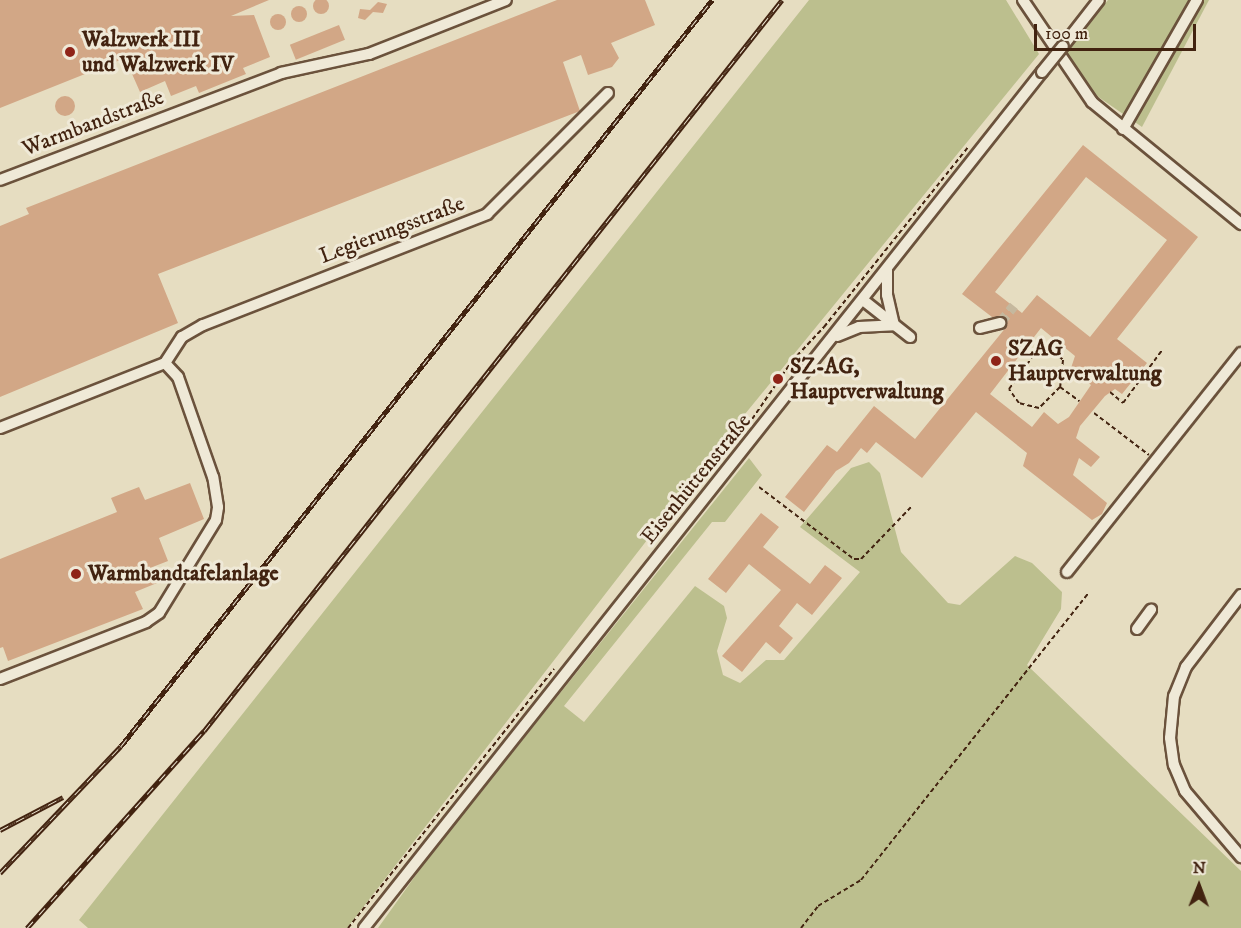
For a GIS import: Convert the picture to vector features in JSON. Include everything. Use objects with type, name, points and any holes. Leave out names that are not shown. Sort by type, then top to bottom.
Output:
[{"type":"street","name":"Warmbandstraße","points":[[0,180],[280,73],[369,54],[506,0]]},
{"type":"street","points":[[1023,0],[1082,90],[1123,129],[1241,224]]},
{"type":"street","name":"Eisenhüttenstraße","points":[[364,928],[834,338],[1099,0]]},
{"type":"street","points":[[1123,129],[1197,0]]},
{"type":"street","name":"Legierungsstraße","points":[[165,363],[182,337],[203,325],[487,214],[608,93]]},
{"type":"street","points":[[887,269],[887,295],[894,325]]},
{"type":"street","points":[[863,300],[910,337]]},
{"type":"street","points":[[980,328],[1000,323]]},
{"type":"street","points":[[834,338],[859,327],[894,325]]},
{"type":"street","points":[[1067,572],[1241,353]]},
{"type":"street","points":[[0,428],[165,363],[178,378],[213,477],[218,507],[216,520],[159,613],[146,622],[0,679]]},
{"type":"street","points":[[1241,594],[1192,656],[1178,684],[1172,709],[1170,738],[1179,780],[1210,824],[1241,857]]},
{"type":"street","points":[[1137,629],[1151,610]]},
{"type":"path","points":[[747,426],[792,361],[824,327],[970,144]]},
{"type":"path","points":[[1048,346],[1063,360],[1060,387],[1038,408],[1018,403],[1009,388],[1036,352],[1048,346]]},
{"type":"path","points":[[1110,393],[1123,403],[1163,349]]},
{"type":"path","points":[[1060,387],[1079,401]]},
{"type":"path","points":[[1094,413],[1156,460]]},
{"type":"path","points":[[759,487],[854,559],[861,559],[913,505]]},
{"type":"path","points":[[801,928],[818,906],[861,880],[1089,592]]},
{"type":"path","points":[[348,928],[555,668]]},
{"type":"green space","points":[[809,0],[1006,0],[1039,54],[736,425],[347,928],[88,928],[79,920]]},
{"type":"green space","points":[[1108,0],[1209,0],[1142,127],[1097,96],[1064,55]]},
{"type":"green space","points":[[749,458],[762,475],[725,522],[712,522],[564,706],[584,722],[695,586],[724,606],[727,618],[717,651],[723,675],[740,683],[766,660],[784,660],[860,572],[800,527],[851,468],[869,462],[880,473],[901,552],[948,603],[960,605],[1015,556],[1032,563],[1062,592],[1061,609],[1027,665],[1241,871],[1241,928],[378,928],[431,854]]},
{"type":"building","points":[[321,-2],[329,6],[321,14],[313,6]]},
{"type":"building","name":"Walzwerk III und Walzwerk IV","points":[[0,0],[269,0],[231,16],[254,15],[270,57],[243,68],[246,74],[199,93],[196,86],[171,96],[165,81],[140,92],[125,58],[0,108]]},
{"type":"building","points":[[557,0],[645,0],[655,25],[611,43],[619,58],[612,67],[588,75],[581,55],[563,62],[580,111],[158,274],[178,323],[0,397],[0,226],[29,214],[26,208]]},
{"type":"building","points":[[378,2],[387,4],[383,13],[373,12],[365,20],[358,18],[360,9],[370,10]]},
{"type":"building","points":[[296,6],[302,6],[307,14],[305,20],[296,22],[291,17],[291,11]]},
{"type":"building","points":[[275,14],[281,14],[286,22],[284,28],[275,30],[270,25],[270,19]]},
{"type":"building","points":[[339,25],[345,40],[296,60],[290,45]]},
{"type":"building","points":[[65,96],[72,99],[75,106],[72,113],[65,116],[58,113],[55,106],[58,99]]},
{"type":"building","points":[[1083,145],[1198,237],[1117,339],[1147,363],[1122,394],[1115,389],[1105,396],[1080,426],[1076,438],[1100,457],[1091,467],[1079,458],[1073,475],[1107,503],[1102,514],[1092,520],[1023,466],[1027,453],[976,412],[922,478],[876,442],[867,453],[861,448],[849,463],[836,471],[804,512],[785,497],[827,445],[837,452],[874,406],[915,439],[1007,326],[1005,317],[992,317],[962,294]],"holes":[[[1086,177],[1167,240],[1090,337],[1037,295],[1022,313],[995,292]],[[1041,328],[1075,356],[1071,368],[1091,385],[1069,417],[1058,424],[1044,412],[1032,427],[990,394]]]},
{"type":"building","name":"Warmbandtafelanlage","points":[[190,483],[204,519],[159,538],[168,561],[150,568],[157,583],[135,592],[143,609],[8,661],[3,647],[0,648],[0,559],[117,512],[111,498],[139,487],[145,500]]},
{"type":"building","points":[[761,513],[779,527],[763,547],[810,584],[825,565],[842,578],[812,615],[797,603],[779,626],[793,638],[780,654],[766,642],[742,672],[722,656],[781,590],[749,564],[726,593],[708,579]]},
{"type":"tunnel","points":[[1000,323],[1014,306]]},
{"type":"railway","points":[[0,873],[121,746],[712,0]]},
{"type":"railway","points":[[27,928],[204,731],[782,0]]},
{"type":"railway","points":[[0,830],[63,797]]},
{"type":"place","name":"Walzwerk III und Walzwerk IV","points":[[70,52]]},
{"type":"place","name":"SZAG Hauptverwaltung","points":[[996,361]]},
{"type":"place","name":"SZ-AG, Hauptverwaltung","points":[[778,379]]},
{"type":"place","name":"Warmbandtafelanlage","points":[[76,574]]}]
